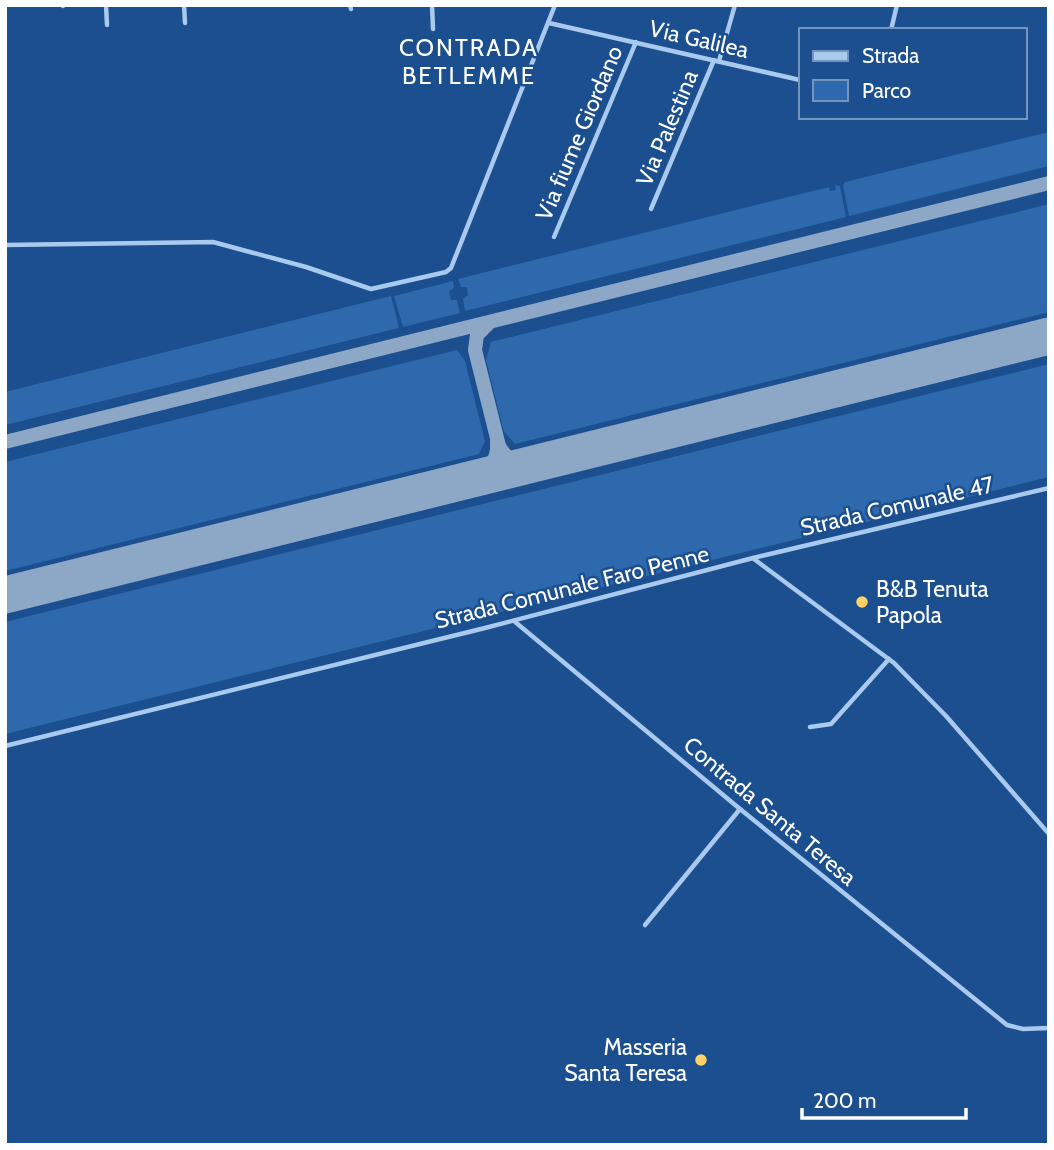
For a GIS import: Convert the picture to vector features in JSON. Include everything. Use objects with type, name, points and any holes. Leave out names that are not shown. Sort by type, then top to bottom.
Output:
[{"type":"street","points":[[106,5],[107,25]]},
{"type":"street","points":[[184,5],[185,23]]},
{"type":"street","points":[[432,5],[433,29]]},
{"type":"street","points":[[5,245],[213,242],[285,261],[371,289],[440,274],[451,268],[555,5]]},
{"type":"street","name":"Via Palestina","points":[[651,209],[717,61],[735,5]]},
{"type":"street","points":[[891,28],[897,5]]},
{"type":"street","name":"Via Galilea","points":[[548,23],[799,80]]},
{"type":"street","name":"Via fiume Giordano","points":[[554,237],[636,42]]},
{"type":"street","name":"Strada Comunale 47","points":[[753,558],[1049,488]]},
{"type":"street","points":[[753,558],[889,659],[946,716],[1049,834]]},
{"type":"street","name":"Strada Comunale Faro Penne","points":[[5,746],[513,621],[753,558]]},
{"type":"street","name":"Contrada Santa Teresa","points":[[513,621],[1007,1025],[1023,1029],[1049,1028]]},
{"type":"street","points":[[810,727],[831,724],[889,659]]},
{"type":"street","points":[[645,925],[740,809]]},
{"type":"green space","points":[[1049,132],[1049,166],[849,216],[843,185],[845,182]]},
{"type":"green space","points":[[835,185],[840,186],[846,217],[465,311],[463,299],[468,295],[467,287],[461,287],[458,279],[829,187],[830,191],[836,190]]},
{"type":"green space","points":[[1049,204],[1049,312],[515,444],[504,432],[486,360],[491,342]]},
{"type":"green space","points":[[453,281],[454,288],[449,291],[451,300],[457,300],[460,313],[403,327],[394,296]]},
{"type":"green space","points":[[391,296],[399,328],[5,425],[5,392]]},
{"type":"green space","points":[[457,350],[465,361],[485,441],[479,454],[5,571],[5,462]]},
{"type":"green space","points":[[1049,364],[1049,477],[5,734],[5,622]]},
{"type":"taxiway","points":[[5,442],[1049,183]]},
{"type":"taxiway","points":[[489,323],[477,335],[475,350],[499,446],[507,456],[517,462],[541,462]]},
{"type":"taxiway","points":[[467,481],[490,467],[496,457],[497,442]]},
{"type":"runway","points":[[5,595],[1049,336]]},
{"type":"place","name":"B&B Tenuta Papola","points":[[862,602]]},
{"type":"place","name":"Masseria Santa Teresa","points":[[701,1060]]},
{"type":"district","name":"CONTRADA BETLEMME","points":[[469,61]]}]
